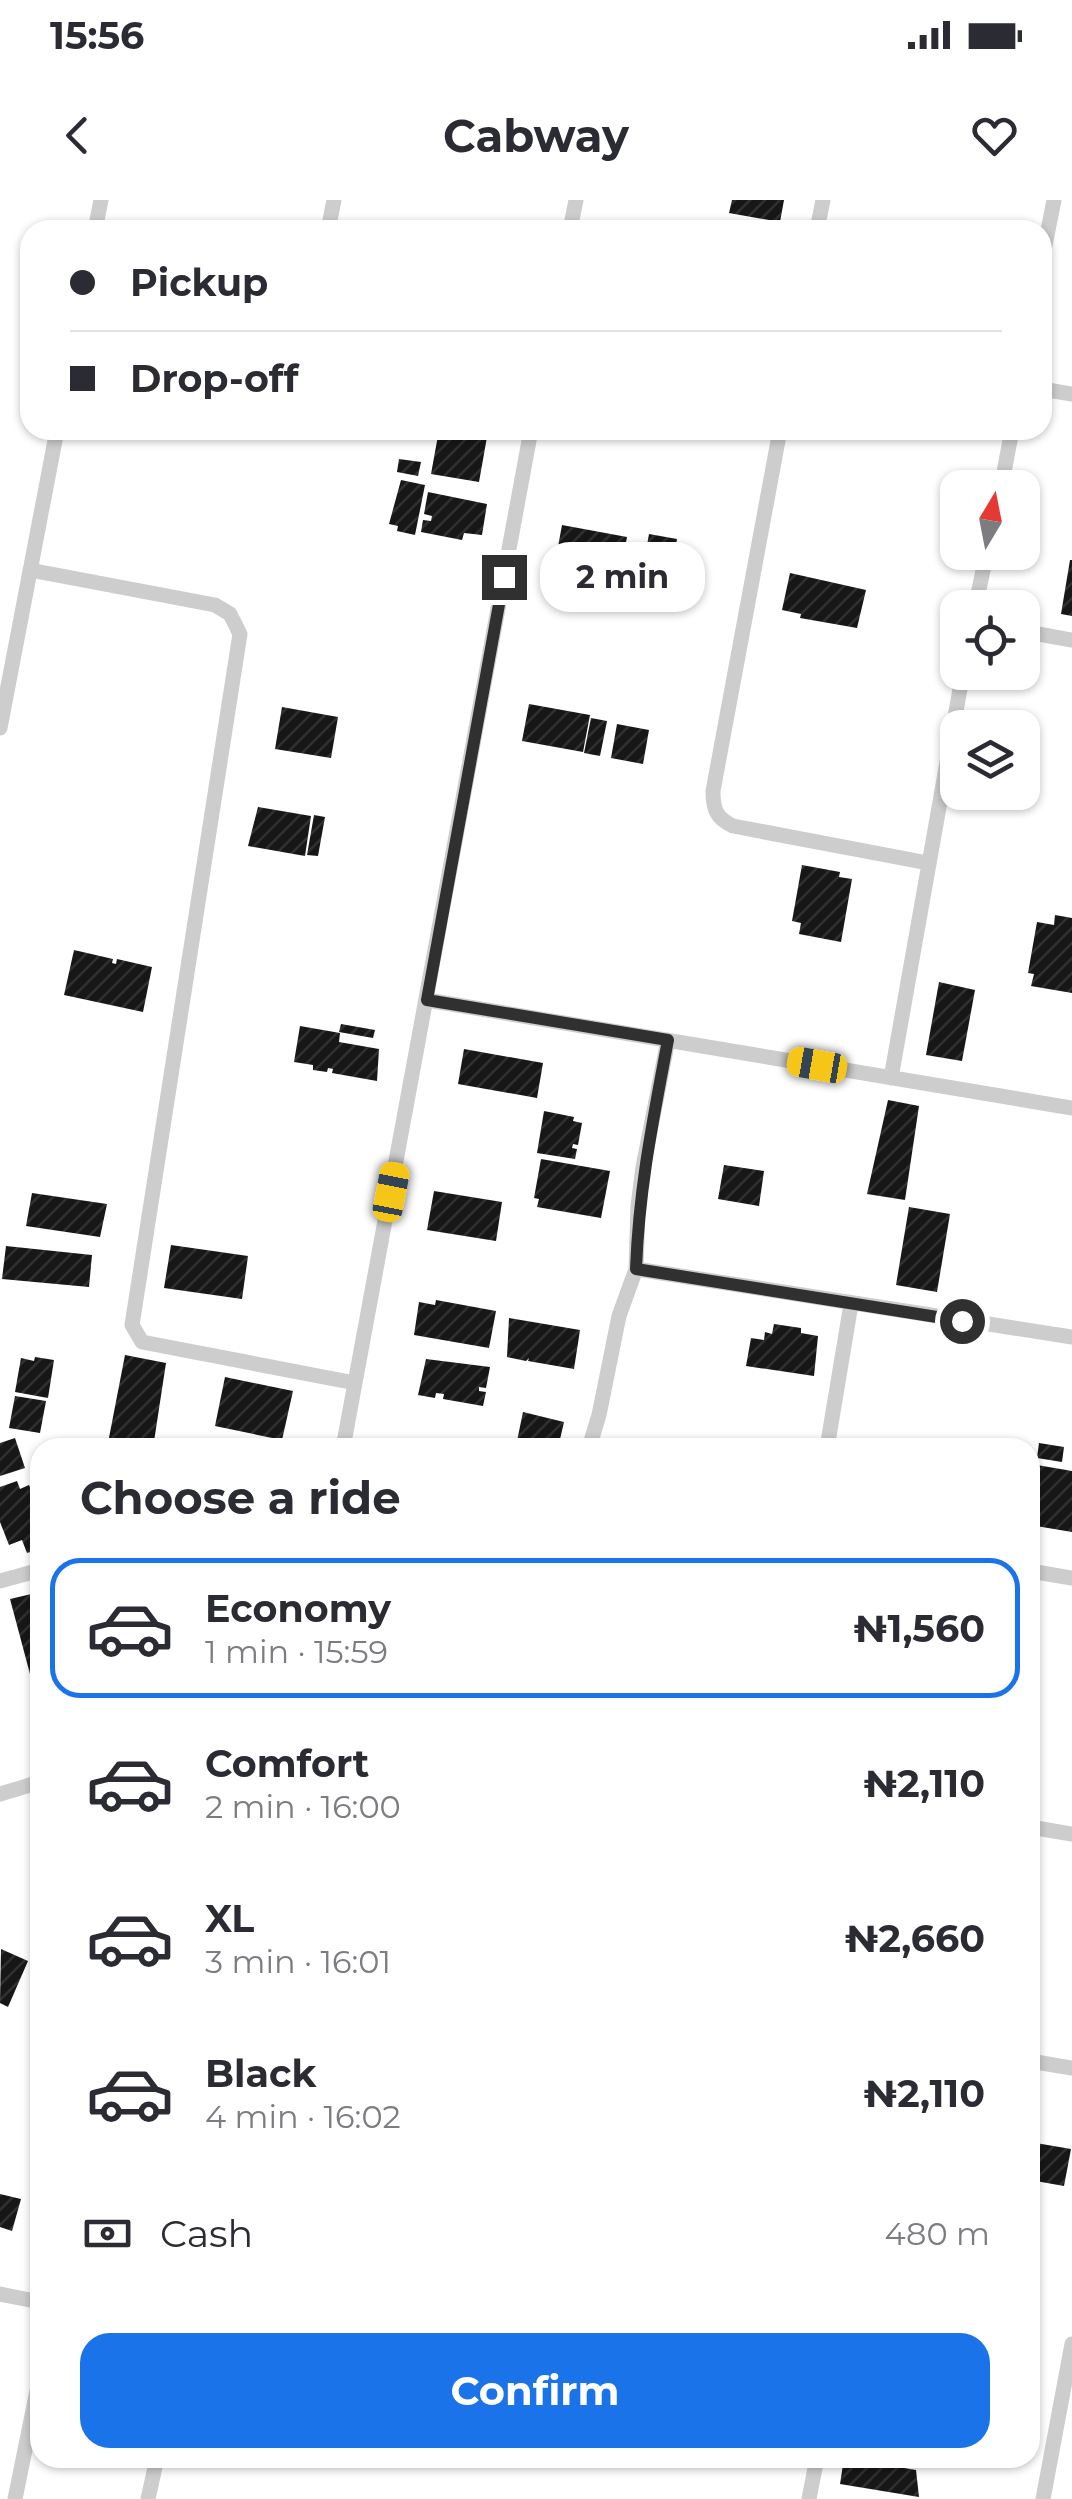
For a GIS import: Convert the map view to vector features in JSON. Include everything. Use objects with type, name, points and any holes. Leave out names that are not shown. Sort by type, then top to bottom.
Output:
[{"type":"street","points":[[0,728],[7,650],[30,570],[55,440]]},
{"type":"street","points":[[346,1438],[529,440]]},
{"type":"street","points":[[778,440],[713,790],[714,811],[733,826],[928,863]]},
{"type":"street","points":[[1004,470],[1010,440]]},
{"type":"street","points":[[30,570],[215,605],[230,614],[240,634],[140,1269],[132,1325],[136,1335],[142,1342],[356,1383]]},
{"type":"street","points":[[1040,635],[1072,640]]},
{"type":"street","points":[[891,1078],[960,690]]},
{"type":"street","points":[[427,1000],[1072,1108]]},
{"type":"street","points":[[592,1438],[620,1316],[636,1269],[643,1168],[668,1040]]},
{"type":"street","points":[[636,1269],[1072,1337]]},
{"type":"street","points":[[829,1438],[851,1304]]},
{"type":"street","points":[[0,1581],[30,1573]]},
{"type":"street","points":[[1040,1573],[1072,1578]]},
{"type":"street","points":[[0,1794],[30,1785]]},
{"type":"street","points":[[1040,1829],[1072,1834]]},
{"type":"street","points":[[1040,2063],[1072,2068]]},
{"type":"street","points":[[0,2294],[30,2300]]},
{"type":"street","points":[[1042,2499],[1072,2344]]},
{"type":"street","points":[[15,2499],[30,2425]]},
{"type":"street","points":[[148,2499],[155,2468]]},
{"type":"street","points":[[809,2499],[815,2468]]},
{"type":"building","points":[[732,200],[784,200],[780,220],[729,213]]},
{"type":"building","points":[[437,440],[486,440],[479,482],[431,474]]},
{"type":"building","points":[[399,459],[421,462],[418,476],[397,472]]},
{"type":"building","points":[[401,480],[425,485],[415,535],[397,531],[398,526],[389,524]]},
{"type":"building","points":[[428,492],[487,504],[482,535],[464,533],[462,540],[421,532],[423,520],[431,521],[432,516],[424,514]]},
{"type":"building","points":[[562,525],[627,537],[620,575],[555,563]]},
{"type":"building","points":[[649,534],[677,539],[670,579],[642,573]]},
{"type":"building","points":[[1072,560],[1072,616],[1061,614]]},
{"type":"building","points":[[790,573],[866,590],[857,628],[800,618],[801,614],[782,610]]},
{"type":"building","points":[[529,704],[590,715],[583,752],[522,741]]},
{"type":"building","points":[[282,707],[338,717],[331,758],[275,749]]},
{"type":"building","points":[[591,718],[607,721],[600,756],[584,753]]},
{"type":"building","points":[[617,724],[649,730],[643,764],[611,758]]},
{"type":"building","points":[[258,807],[311,816],[305,856],[248,846]]},
{"type":"building","points":[[314,815],[325,817],[318,856],[307,855]]},
{"type":"building","points":[[802,865],[840,872],[839,877],[852,879],[841,942],[799,934],[801,923],[792,921]]},
{"type":"building","points":[[1055,915],[1072,918],[1072,993],[1031,986],[1034,974],[1028,973],[1037,922],[1054,925]]},
{"type":"building","points":[[74,950],[113,959],[116,964],[117,959],[152,967],[143,1012],[64,995]]},
{"type":"building","points":[[939,982],[975,990],[962,1061],[926,1055]]},
{"type":"building","points":[[341,1024],[375,1030],[373,1038],[339,1032]]},
{"type":"building","points":[[300,1026],[340,1033],[339,1042],[379,1049],[377,1081],[332,1073],[333,1069],[328,1068],[327,1072],[313,1070],[313,1065],[294,1062]]},
{"type":"building","points":[[464,1049],[543,1063],[537,1098],[458,1084]]},
{"type":"building","points":[[888,1100],[919,1106],[905,1200],[867,1194]]},
{"type":"building","points":[[544,1111],[574,1117],[573,1121],[582,1123],[578,1145],[573,1144],[572,1148],[577,1149],[575,1159],[537,1153]]},
{"type":"building","points":[[541,1159],[610,1171],[601,1218],[537,1207],[539,1199],[534,1198]]},
{"type":"building","points":[[724,1165],[764,1171],[759,1206],[718,1199]]},
{"type":"building","points":[[434,1191],[502,1202],[496,1241],[427,1230]]},
{"type":"building","points":[[32,1193],[107,1204],[100,1237],[26,1226]]},
{"type":"building","points":[[909,1207],[950,1214],[937,1292],[896,1285]]},
{"type":"building","points":[[171,1245],[248,1256],[242,1299],[164,1288]]},
{"type":"building","points":[[6,1246],[92,1255],[89,1287],[2,1279]]},
{"type":"building","points":[[436,1300],[496,1311],[489,1348],[414,1335],[419,1302],[435,1305]]},
{"type":"building","points":[[509,1318],[580,1330],[574,1369],[507,1357]]},
{"type":"building","points":[[774,1324],[801,1328],[801,1333],[818,1336],[814,1376],[746,1366],[751,1338],[764,1340],[765,1332],[772,1334]]},
{"type":"building","points":[[125,1355],[166,1363],[155,1438],[109,1438]]},
{"type":"building","points":[[35,1357],[54,1360],[48,1398],[15,1392],[21,1358],[34,1361]]},
{"type":"building","points":[[426,1359],[490,1367],[486,1388],[479,1387],[479,1391],[486,1392],[483,1406],[443,1399],[444,1394],[436,1393],[435,1398],[418,1395]]},
{"type":"building","points":[[225,1377],[293,1391],[282,1438],[215,1426]]},
{"type":"building","points":[[15,1396],[46,1401],[40,1433],[9,1428]]},
{"type":"building","points":[[523,1412],[564,1422],[560,1438],[518,1438]]},
{"type":"building","points":[[15,1438],[25,1468],[0,1476],[0,1443]]},
{"type":"building","points":[[1040,1443],[1064,1447],[1062,1462],[1040,1458]]},
{"type":"building","points":[[1040,1466],[1072,1471],[1072,1532],[1040,1527]]},
{"type":"building","points":[[17,1481],[20,1489],[29,1485],[30,1552],[27,1553],[22,1540],[9,1545],[0,1522],[0,1487]]},
{"type":"building","points":[[30,1594],[30,1674],[10,1599]]},
{"type":"building","points":[[1,1949],[28,1961],[8,2007],[0,2003]]},
{"type":"building","points":[[1040,2144],[1071,2149],[1064,2186],[1040,2182]]},
{"type":"building","points":[[0,2194],[21,2199],[12,2231],[0,2227]]},
{"type":"building","points":[[842,2468],[904,2468],[916,2470],[919,2497],[840,2484]]},
{"type":"route","points":[[504,577],[427,1000],[668,1040],[643,1168],[636,1269],[962,1321]]}]
